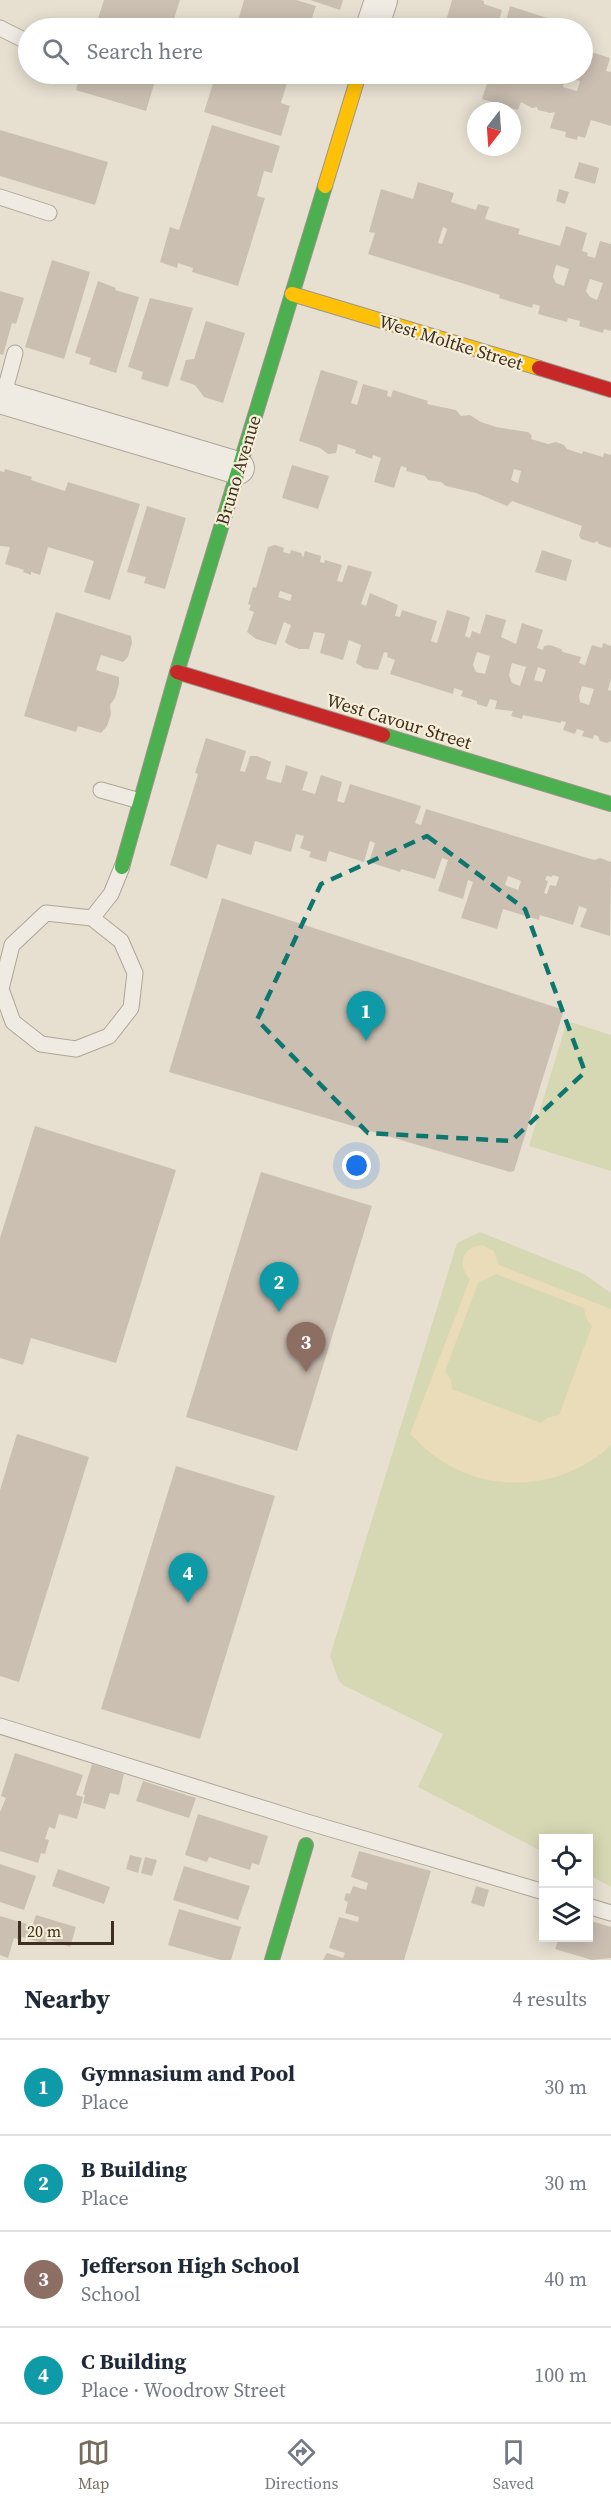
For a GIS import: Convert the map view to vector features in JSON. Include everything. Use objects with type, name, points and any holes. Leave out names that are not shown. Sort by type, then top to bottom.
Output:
[{"type":"street","points":[[375,18],[381,0]]},
{"type":"street","name":"Bruno Avenue","points":[[122,867],[177,672],[356,84]]},
{"type":"street","name":"West Moltke Street","points":[[292,294],[611,390]]},
{"type":"street","points":[[1,401],[238,468]]},
{"type":"street","name":"West Cavour Street","points":[[177,672],[611,804]]},
{"type":"street","points":[[272,1960],[306,1845]]},
{"type":"lane","points":[[0,28],[18,37]]},
{"type":"lane","points":[[0,196],[50,213]]},
{"type":"lane","points":[[1,401],[15,353]]},
{"type":"lane","points":[[100,790],[140,801]]},
{"type":"lane","points":[[92,918],[111,894],[122,867]]},
{"type":"lane","points":[[46,913],[92,918],[121,941],[135,973],[131,1008],[109,1036],[76,1049],[41,1044],[14,1022],[1,989],[12,945],[46,913]]},
{"type":"lane","points":[[0,1726],[539,1891]]},
{"type":"lane","points":[[593,1907],[611,1912]]},
{"type":"highlighted area","points":[[427,836],[525,909],[585,1072],[511,1141],[368,1133],[257,1020],[321,884]]},
{"type":"green space","points":[[567,1021],[611,1035],[611,1171],[529,1146]]},
{"type":"green space","points":[[480,1232],[584,1274],[611,1293],[611,1887],[593,1877],[593,1834],[539,1834],[539,1850],[418,1787],[443,1734],[343,1685],[339,1681],[330,1656],[457,1243]]},
{"type":"sand","points":[[482,1245],[494,1251],[499,1265],[611,1309],[611,1445],[574,1470],[553,1478],[531,1482],[487,1480],[445,1463],[410,1434],[470,1279],[463,1268],[464,1257],[475,1246]],"holes":[[[496,1274],[584,1308],[586,1318],[592,1326],[559,1415],[549,1417],[541,1423],[452,1389],[451,1380],[445,1371],[478,1283]]]},
{"type":"building","points":[[104,0],[180,0],[174,18],[98,18]]},
{"type":"building","points":[[244,0],[296,0],[316,6],[312,18],[239,18]]},
{"type":"building","points":[[310,0],[343,0],[340,10]]},
{"type":"building","points":[[452,0],[480,0],[484,1],[484,4],[502,10],[500,18],[447,18]]},
{"type":"building","points":[[510,6],[547,18],[507,18]]},
{"type":"building","points":[[593,53],[610,58],[606,71],[611,72],[611,126],[591,120],[585,138],[578,136],[577,140],[565,137],[566,132],[550,128],[555,112],[538,110],[537,107],[532,108],[521,102],[492,102],[482,99],[487,84],[564,84],[563,87],[577,91],[579,84],[593,84]]},
{"type":"building","points":[[78,84],[154,84],[146,111],[76,90]]},
{"type":"building","points":[[213,84],[287,84],[281,103],[290,106],[281,136],[204,112]]},
{"type":"building","points":[[212,125],[280,146],[272,173],[264,171],[257,196],[265,198],[238,286],[192,272],[193,268],[178,263],[177,268],[160,262],[170,227],[179,230]]},
{"type":"building","points":[[0,130],[108,162],[95,205],[0,176]]},
{"type":"building","points":[[579,162],[599,168],[595,184],[574,178]]},
{"type":"building","points":[[418,182],[454,193],[451,202],[476,210],[478,204],[489,207],[485,219],[520,229],[518,234],[560,246],[566,226],[587,233],[582,251],[588,253],[587,256],[595,258],[600,241],[611,244],[611,331],[604,329],[603,333],[579,326],[580,321],[568,318],[567,322],[538,314],[540,306],[533,304],[532,308],[499,298],[500,295],[368,254],[375,233],[369,232],[381,189],[413,199]],"holes":[[[443,227],[447,229],[442,244],[438,243]],[[556,265],[569,269],[564,286],[556,283],[553,277]],[[590,279],[603,283],[597,300],[590,297],[586,291]]]},
{"type":"building","points":[[559,189],[569,192],[565,204],[556,201]]},
{"type":"building","points":[[52,260],[90,272],[64,359],[25,347]]},
{"type":"building","points":[[98,281],[116,288],[115,290],[139,297],[116,373],[89,364],[91,358],[75,353]]},
{"type":"building","points":[[0,291],[24,298],[16,324],[12,323],[3,355],[0,354]]},
{"type":"building","points":[[150,298],[193,308],[168,387],[141,379],[143,372],[128,367]]},
{"type":"building","points":[[206,321],[245,333],[223,403],[204,397],[195,385],[180,380],[186,360],[194,359]]},
{"type":"building","points":[[321,370],[358,381],[351,403],[357,405],[363,384],[388,391],[387,396],[391,397],[393,390],[428,401],[427,404],[456,410],[461,416],[470,415],[496,427],[528,432],[532,436],[531,439],[548,444],[556,442],[582,454],[583,451],[603,457],[604,453],[611,455],[611,548],[597,541],[594,543],[581,539],[579,535],[582,526],[512,501],[507,506],[476,493],[446,486],[441,482],[428,480],[425,476],[406,471],[407,468],[401,466],[394,488],[374,482],[381,458],[373,455],[372,459],[338,444],[336,453],[328,454],[320,448],[299,441]],"holes":[[[514,469],[521,471],[518,483],[511,480]]]},
{"type":"building","points":[[292,465],[329,476],[318,509],[282,498]]},
{"type":"building","points":[[5,469],[65,491],[68,482],[140,504],[110,600],[84,592],[94,561],[48,547],[40,575],[31,572],[31,575],[23,572],[24,570],[5,564],[10,547],[0,546],[0,471],[4,472]]},
{"type":"building","points":[[147,506],[186,518],[165,589],[144,583],[146,577],[127,572]]},
{"type":"building","points":[[275,545],[284,548],[283,552],[290,554],[291,550],[301,553],[303,558],[305,551],[321,556],[320,562],[324,563],[325,560],[342,565],[337,581],[342,582],[348,565],[372,572],[361,604],[366,606],[370,593],[398,605],[395,616],[400,617],[402,610],[437,621],[431,641],[437,643],[447,610],[470,617],[465,636],[470,638],[472,631],[480,634],[486,614],[506,620],[501,637],[516,644],[522,623],[543,630],[537,648],[543,650],[544,646],[550,645],[563,652],[581,657],[579,663],[585,665],[592,645],[602,648],[603,643],[611,646],[611,679],[608,690],[611,691],[611,741],[607,743],[600,741],[598,736],[594,735],[593,739],[582,736],[584,731],[577,729],[575,734],[563,730],[566,722],[523,715],[522,719],[511,716],[513,711],[495,709],[497,701],[490,699],[487,707],[461,696],[463,691],[454,688],[453,694],[390,674],[395,660],[387,657],[388,653],[384,652],[378,670],[364,668],[356,663],[361,645],[349,640],[343,660],[320,653],[325,634],[314,632],[309,649],[299,649],[289,645],[285,642],[291,625],[284,622],[276,645],[256,639],[247,632],[254,612],[249,610],[251,605],[248,604],[253,587],[256,588],[268,547]],"holes":[[[280,591],[292,595],[290,601],[278,597]],[[477,652],[490,656],[485,674],[476,672],[473,665]],[[512,663],[526,667],[520,686],[512,683],[509,675]],[[538,667],[546,670],[542,682],[534,680]],[[582,686],[594,689],[589,705],[580,702]]]},
{"type":"building","points":[[542,550],[572,560],[566,581],[535,572]]},
{"type":"building","points":[[56,612],[131,636],[132,643],[128,657],[123,662],[101,655],[96,670],[119,677],[115,698],[110,705],[111,714],[107,726],[101,733],[78,726],[76,732],[24,716]]},
{"type":"building","points":[[206,738],[246,751],[240,771],[245,772],[250,756],[257,756],[271,762],[266,779],[281,783],[286,765],[308,772],[302,790],[315,794],[321,775],[342,782],[337,801],[344,803],[350,784],[421,806],[415,823],[421,825],[426,809],[594,860],[600,858],[611,862],[610,936],[580,927],[587,909],[579,906],[573,925],[540,915],[539,920],[503,909],[497,929],[461,918],[473,882],[468,880],[463,899],[438,891],[448,860],[442,858],[435,879],[401,869],[400,872],[369,862],[375,843],[370,841],[364,862],[329,851],[326,862],[309,857],[311,852],[300,848],[304,836],[296,834],[291,852],[255,841],[251,855],[217,844],[207,879],[170,865],[198,774],[195,773]],"holes":[[[553,875],[559,877],[556,886],[550,885],[547,894],[544,893],[548,881],[545,880],[547,876],[552,877]],[[508,876],[521,881],[518,890],[505,885]]]},
{"type":"building","points":[[222,898],[564,1010],[514,1171],[510,1172],[169,1072]]},
{"type":"building","points":[[35,1126],[176,1170],[116,1363],[31,1338],[23,1365],[0,1358],[0,1238]]},
{"type":"building","points":[[261,1172],[372,1206],[297,1451],[186,1417]]},
{"type":"building","points":[[17,1434],[89,1457],[19,1682],[0,1676],[0,1490]]},
{"type":"building","points":[[176,1466],[275,1496],[200,1739],[101,1709]]},
{"type":"building","points":[[15,1753],[83,1775],[76,1795],[83,1797],[77,1819],[59,1814],[55,1829],[49,1827],[45,1839],[49,1840],[45,1854],[41,1853],[38,1863],[0,1851],[0,1812],[6,1798],[1,1796]]},
{"type":"building","points":[[92,1764],[124,1774],[119,1795],[110,1793],[105,1809],[83,1803],[85,1795],[83,1794]]},
{"type":"building","points":[[143,1781],[196,1798],[189,1818],[136,1801]]},
{"type":"building","points":[[198,1814],[268,1836],[259,1865],[252,1863],[250,1870],[209,1857],[207,1862],[185,1855]]},
{"type":"building","points":[[359,1851],[431,1871],[404,1960],[323,1960],[327,1953],[343,1958],[345,1953],[329,1948],[339,1917],[358,1922],[359,1917],[345,1913],[348,1902],[344,1900],[346,1893],[350,1894],[353,1886],[366,1890],[368,1883],[351,1877]]},
{"type":"building","points":[[130,1855],[142,1858],[138,1873],[126,1869]]},
{"type":"building","points":[[145,1857],[157,1860],[152,1876],[141,1873]]},
{"type":"building","points":[[0,1864],[36,1876],[24,1910],[0,1902]]},
{"type":"building","points":[[184,1866],[250,1886],[238,1920],[173,1900]]},
{"type":"building","points":[[58,1869],[110,1887],[104,1904],[52,1886]]},
{"type":"building","points":[[476,1886],[489,1890],[484,1907],[471,1903]]},
{"type":"building","points":[[179,1909],[241,1927],[231,1960],[221,1960],[168,1945]]},
{"type":"building","points":[[36,1915],[76,1927],[70,1947],[47,1939],[46,1944],[22,1937],[21,1940],[14,1938],[8,1958],[0,1955],[0,1916],[27,1924],[25,1928],[31,1930]]},
{"type":"building","points":[[593,1922],[611,1927],[611,1958],[592,1960],[555,1949],[558,1942],[593,1942]]},
{"type":"traffic: fast","points":[[122,867],[177,672],[325,186]]},
{"type":"traffic: fast","points":[[383,735],[611,804]]},
{"type":"traffic: fast","points":[[272,1960],[306,1845]]},
{"type":"traffic: slow","points":[[325,186],[356,84]]},
{"type":"traffic: slow","points":[[292,294],[539,368]]},
{"type":"traffic: jam","points":[[539,368],[611,390]]},
{"type":"traffic: jam","points":[[177,672],[383,735]]},
{"type":"place","name":"Gymnasium and Pool","points":[[366,1041]]},
{"type":"place","name":"B Building","points":[[279,1312]]},
{"type":"place","name":"Jefferson High School","points":[[306,1372]]},
{"type":"place","name":"C Building","points":[[188,1603]]}]
